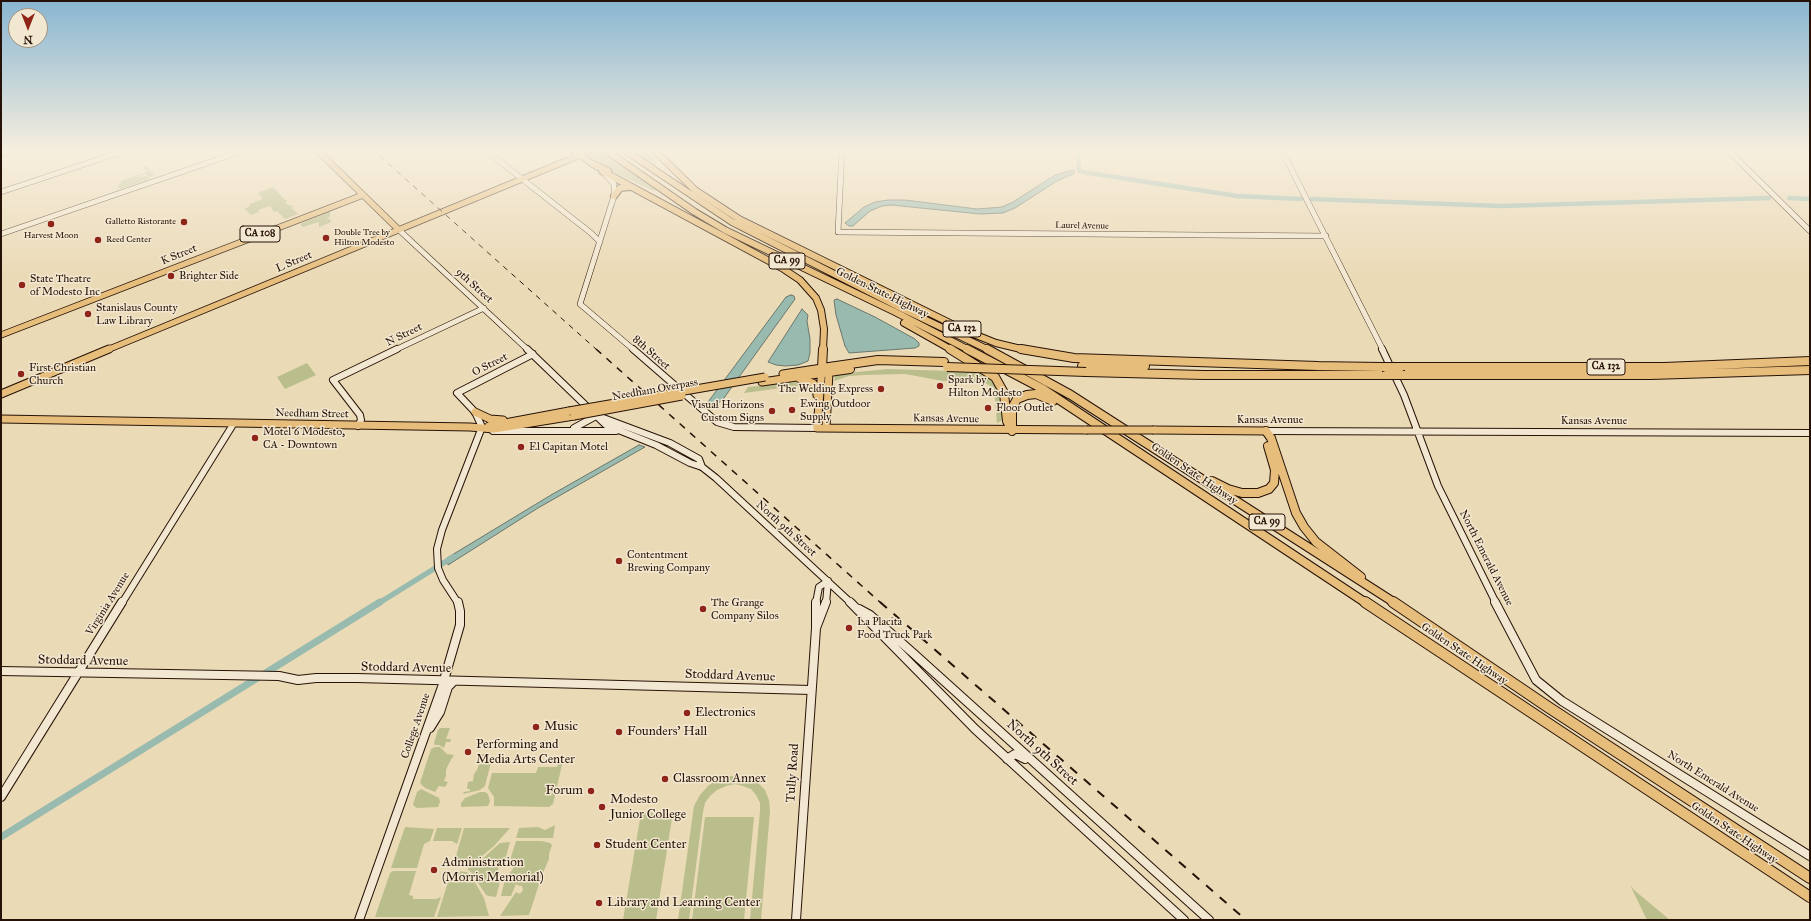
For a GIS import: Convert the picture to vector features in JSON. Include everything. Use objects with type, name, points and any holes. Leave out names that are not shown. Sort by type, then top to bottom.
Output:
[{"type":"highway","points":[[614,196],[617,192]]},
{"type":"highway","points":[[642,192],[782,268],[805,284],[818,301],[822,313],[824,329],[824,371]]},
{"type":"highway","points":[[653,192],[730,236],[760,248]]},
{"type":"highway","name":"Golden State Highway","points":[[666,192],[695,212],[760,248],[881,306],[1006,369],[1042,389],[1810,897]]},
{"type":"highway","name":"Golden State Highway","points":[[686,192],[732,222],[1010,361],[1071,394],[1407,611],[1548,707],[1810,878]]},
{"type":"highway","points":[[690,192],[702,203]]},
{"type":"highway","name":"CA 132","points":[[698,192],[739,219],[966,331],[996,342],[1036,353],[1074,358],[1382,367],[1645,367],[1810,361]]},
{"type":"highway","points":[[881,306],[889,314],[982,367],[995,377],[1004,393],[1007,421],[1012,431]]},
{"type":"highway","name":"CA 132","points":[[824,371],[877,365],[945,364],[1234,375],[1650,375],[1810,370]]},
{"type":"highway","points":[[1084,369],[1318,366]]},
{"type":"highway","points":[[1012,431],[1014,403],[1020,397],[1033,394],[1052,400],[1100,426]]},
{"type":"highway","points":[[1169,458],[1234,491],[1246,494],[1258,493],[1269,489],[1274,483],[1275,478],[1275,470],[1265,437],[1266,431]]},
{"type":"highway","points":[[1266,431],[1271,438],[1299,520],[1309,535],[1324,549],[1407,611]]},
{"type":"main road","name":"9th Street","points":[[361,192],[398,229]]},
{"type":"main road","name":"L Street","points":[[1,394],[490,192]]},
{"type":"main road","name":"K Street","points":[[1,335],[364,195]]},
{"type":"main road","name":"Needham Overpass","points":[[764,380],[786,379],[824,371]]},
{"type":"main road","name":"Needham Overpass","points":[[484,428],[516,427],[572,413],[824,371]]},
{"type":"main road","points":[[817,428],[819,397],[824,371]]},
{"type":"main road","points":[[824,371],[826,428]]},
{"type":"main road","points":[[786,379],[810,381],[816,386],[819,397]]},
{"type":"main road","points":[[475,412],[483,417],[494,420],[544,415]]},
{"type":"main road","name":"Needham Overpass","points":[[484,428],[544,415],[572,413]]},
{"type":"main road","name":"Needham Street","points":[[1,419],[484,428]]},
{"type":"main road","name":"Kansas Avenue","points":[[817,428],[1012,431],[1266,431]]},
{"type":"street","points":[[1,234],[123,192]]},
{"type":"street","points":[[539,192],[591,233],[600,242],[614,192]]},
{"type":"street","name":"Laurel Avenue","points":[[840,192],[838,232],[1326,236]]},
{"type":"street","name":"North Emerald Avenue","points":[[1303,192],[1404,395],[1438,486],[1452,516],[1536,680],[1562,701],[1810,856]]},
{"type":"street","points":[[1772,192],[1810,232]]},
{"type":"street","name":"9th Street","points":[[398,229],[533,354],[596,416],[606,425],[622,432]]},
{"type":"street","name":"8th Street","points":[[600,242],[580,304],[703,412],[717,422],[730,426]]},
{"type":"street","name":"N Street","points":[[358,426],[361,420],[360,415],[333,380],[484,308]]},
{"type":"street","name":"O Street","points":[[475,412],[457,393],[533,354]]},
{"type":"street","points":[[475,412],[484,428]]},
{"type":"street","points":[[569,431],[596,416]]},
{"type":"street","name":"North 9th Street","points":[[596,416],[670,443],[699,459],[702,467]]},
{"type":"street","name":"Virginia Avenue","points":[[1,796],[234,423]]},
{"type":"street","name":"Kansas Avenue","points":[[730,426],[817,428]]},
{"type":"street","name":"Needham Street","points":[[484,428],[507,432],[605,430],[622,432]]},
{"type":"street","name":"College Avenue","points":[[359,920],[425,736],[458,636],[460,616],[457,600],[439,571],[437,549],[440,534],[484,428]]},
{"type":"street","name":"Kansas Avenue","points":[[1266,431],[1810,433]]},
{"type":"street","name":"North 9th Street","points":[[622,432],[656,445],[690,463],[702,467],[856,608],[1007,759],[1184,920]]},
{"type":"street","name":"Tully Road","points":[[796,920],[816,628],[815,620],[820,587],[828,582]]},
{"type":"street","name":"Tully Road","points":[[816,628],[825,608],[828,595],[828,582]]},
{"type":"street","name":"North 9th Street","points":[[856,608],[870,615],[1209,920]]},
{"type":"street","name":"Stoddard Avenue","points":[[1,671],[284,676],[298,680],[318,678],[444,680],[811,690]]},
{"type":"street","points":[[425,736],[440,712],[448,687],[454,681]]},
{"type":"street","points":[[1007,759],[1013,754],[1020,755],[1067,796],[1079,803]]},
{"type":"green space","points":[[278,192],[285,200],[287,200],[286,204],[293,206],[292,208],[298,214],[285,219],[277,211],[274,212],[270,206],[258,210],[259,212],[251,215],[245,209],[250,206],[249,204],[263,199],[258,193]]},
{"type":"green space","points":[[330,211],[330,216],[327,219],[330,219],[331,222],[317,228],[319,227],[319,222],[303,227],[300,224]]},
{"type":"green space","points":[[307,363],[316,375],[285,389],[277,377]]},
{"type":"green space","points":[[887,369],[984,372],[991,378],[1000,393],[1003,420],[997,423],[994,388],[985,383],[943,381],[905,374],[849,376],[834,381],[834,377],[838,374]]},
{"type":"green space","points":[[799,382],[812,387],[813,400],[811,392],[807,388],[801,389],[797,386],[744,393],[748,387]]},
{"type":"green space","points":[[440,728],[450,728],[446,739],[451,739],[450,742],[446,742],[444,748],[439,745],[435,745],[434,743]]},
{"type":"green space","points":[[440,747],[447,754],[454,755],[446,770],[444,781],[448,782],[445,787],[439,786],[435,792],[425,788],[420,783],[431,749]]},
{"type":"green space","points":[[479,755],[487,755],[491,762],[485,786],[480,790],[463,794],[464,792],[470,791],[470,789],[467,789],[468,782],[473,781],[474,774],[479,764]]},
{"type":"green space","points":[[560,756],[564,756],[553,804],[549,807],[494,806],[494,797],[488,788],[492,773],[536,773],[538,767],[557,767]]},
{"type":"green space","points":[[730,776],[742,776],[757,782],[765,790],[769,800],[770,811],[761,920],[750,920],[760,803],[751,789],[735,784],[717,790],[705,803],[689,920],[678,920],[694,806],[700,795],[708,786],[718,779]]},
{"type":"green space","points":[[421,789],[439,798],[440,802],[438,807],[417,808],[414,806],[413,804],[417,792]]},
{"type":"green space","points":[[480,792],[485,792],[488,794],[490,801],[488,806],[461,807],[461,803],[465,798]]},
{"type":"green space","points":[[673,812],[656,920],[623,920],[641,813]]},
{"type":"green space","points":[[705,817],[754,817],[744,920],[692,920]]},
{"type":"green space","points":[[555,825],[553,838],[516,838],[519,828],[538,827],[545,830]]},
{"type":"green space","points":[[405,827],[434,829],[430,841],[424,844],[417,868],[391,868]]},
{"type":"green space","points":[[437,828],[462,828],[457,844],[452,841],[433,841]]},
{"type":"green space","points":[[464,828],[510,828],[494,846],[476,861],[468,866],[457,867],[454,863]]},
{"type":"green space","points":[[516,841],[542,841],[552,845],[549,859],[542,875],[529,915],[500,916],[516,892],[520,894],[523,890],[522,886],[516,884],[511,896],[501,896],[505,879],[513,869],[511,857]]},
{"type":"green space","points":[[510,842],[505,860],[498,869],[501,878],[496,897],[486,895],[471,872],[467,869],[481,860],[500,843]]},
{"type":"green space","points":[[393,871],[416,871],[409,895],[413,896],[413,899],[436,899],[441,897],[434,917],[375,917],[390,873]]},
{"type":"green space","points":[[456,871],[467,872],[472,877],[484,898],[489,916],[437,917],[449,879]]},
{"type":"green space","points":[[1630,885],[1634,890],[1670,920],[1647,920]]},
{"type":"water","points":[[1029,192],[1040,192],[1015,208],[1003,213],[980,214],[891,205],[882,206],[870,211],[853,226],[849,226],[845,223],[864,207],[875,202],[888,200],[905,200],[977,209],[1002,207]]},
{"type":"water","points":[[791,295],[794,296],[795,299],[724,398],[715,406],[708,404],[786,297]]},
{"type":"water","points":[[837,299],[875,317],[915,339],[919,343],[919,346],[915,348],[849,353],[845,346],[836,315],[834,300]]},
{"type":"water","points":[[802,309],[808,315],[807,321],[810,339],[810,353],[808,361],[798,365],[785,366],[768,362]]},
{"type":"water","points":[[639,445],[645,447],[538,508],[448,565],[447,558],[551,495]]},
{"type":"waterway","points":[[1211,192],[1237,196],[1301,199]]},
{"type":"waterway","points":[[1312,199],[1501,206],[1769,198]]},
{"type":"waterway","points":[[1789,198],[1810,199]]},
{"type":"waterway","points":[[379,603],[453,557]]},
{"type":"waterway","points":[[1,837],[380,602]]},
{"type":"railway","points":[[420,192],[597,350]]},
{"type":"railway","points":[[596,349],[881,603]]},
{"type":"railway","points":[[880,602],[1246,920]]},
{"type":"place","name":"Galletto Ristorante","points":[[184,222]]},
{"type":"place","name":"Harvest Moon","points":[[51,224]]},
{"type":"place","name":"Double Tree by Hilton Modesto","points":[[326,238]]},
{"type":"place","name":"Reed Center","points":[[98,240]]},
{"type":"place","name":"Brighter Side","points":[[171,276]]},
{"type":"place","name":"State Theatre of Modesto Inc","points":[[22,285]]},
{"type":"place","name":"Stanislaus County Law Library","points":[[88,314]]},
{"type":"place","name":"First Christian Church","points":[[21,374]]},
{"type":"place","name":"Spark by Hilton Modesto","points":[[940,386]]},
{"type":"place","name":"The Welding Express","points":[[881,389]]},
{"type":"place","name":"Floor Outlet","points":[[988,408]]},
{"type":"place","name":"Ewing Outdoor Supply","points":[[792,410]]},
{"type":"place","name":"Visual Horizons Custom Signs","points":[[772,411]]},
{"type":"place","name":"Motel 6 Modesto, CA - Downtown","points":[[255,438]]},
{"type":"place","name":"El Capitan Motel","points":[[521,447]]},
{"type":"place","name":"Contentment Brewing Company","points":[[619,561]]},
{"type":"place","name":"The Grange Company Silos","points":[[703,609]]},
{"type":"place","name":"La Placita Food Truck Park","points":[[849,628]]},
{"type":"place","name":"Electronics","points":[[687,713]]},
{"type":"place","name":"Music","points":[[536,727]]},
{"type":"place","name":"Founders' Hall","points":[[619,732]]},
{"type":"place","name":"Performing and Media Arts Center","points":[[468,752]]},
{"type":"place","name":"Classroom Annex","points":[[665,779]]},
{"type":"place","name":"Forum","points":[[591,791]]},
{"type":"place","name":"Modesto Junior College","points":[[602,807]]},
{"type":"place","name":"Student Center","points":[[597,845]]},
{"type":"place","name":"Administration (Morris Memorial)","points":[[434,870]]},
{"type":"place","name":"Library and Learning Center","points":[[599,903]]}]
